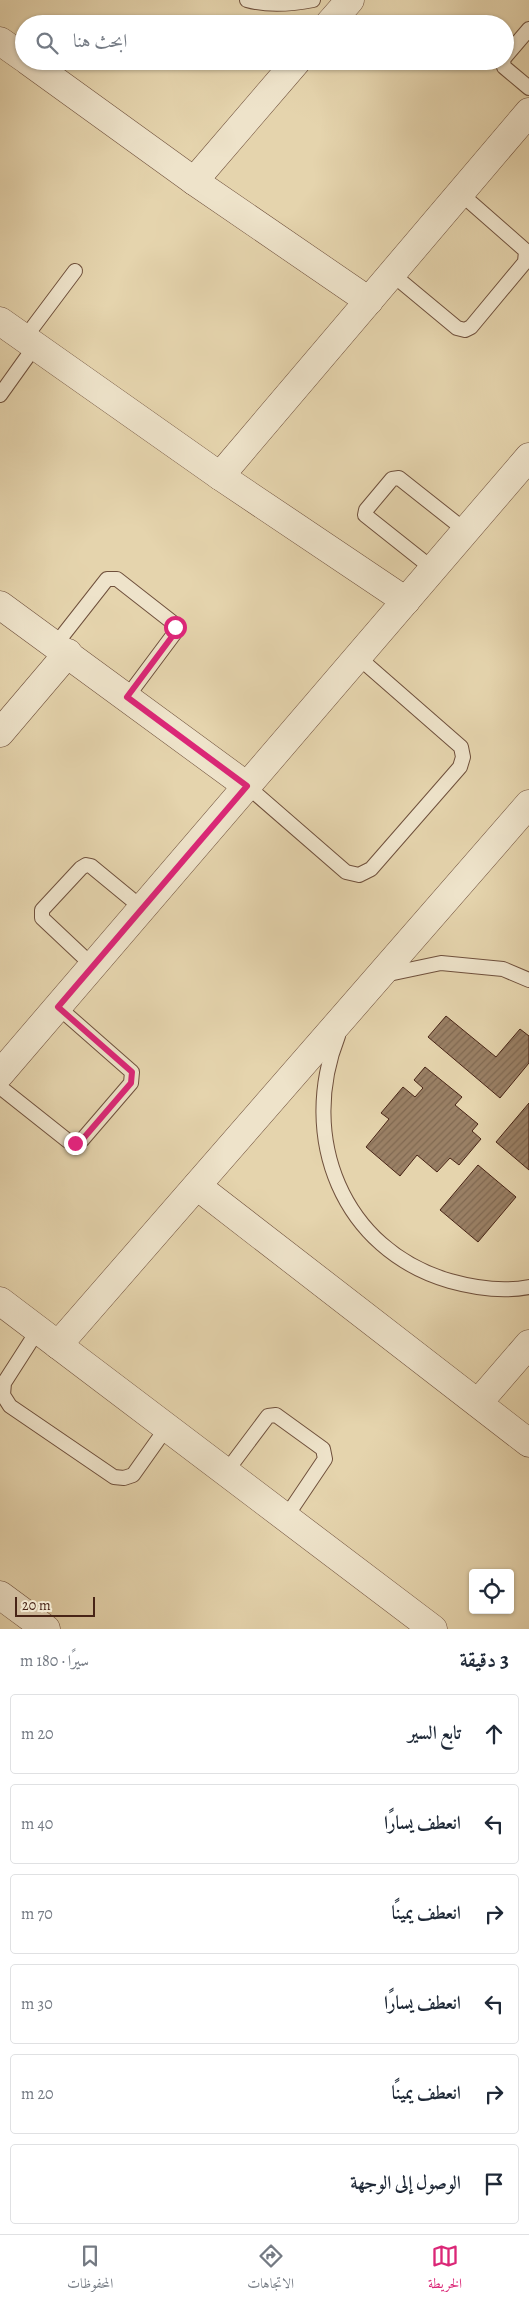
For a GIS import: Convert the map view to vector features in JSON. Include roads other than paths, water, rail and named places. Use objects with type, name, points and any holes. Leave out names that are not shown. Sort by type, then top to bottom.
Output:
[{"type":"street","points":[[337,15],[350,0]]},
{"type":"street","points":[[0,41],[15,52]]},
{"type":"street","points":[[40,70],[194,181],[369,301]]},
{"type":"street","points":[[194,181],[289,70]]},
{"type":"street","points":[[220,476],[529,112]]},
{"type":"street","points":[[0,322],[220,476],[406,601]]},
{"type":"street","points":[[0,1074],[529,457]]},
{"type":"street","points":[[0,604],[247,786]]},
{"type":"street","points":[[0,733],[62,649]]},
{"type":"street","points":[[48,1338],[197,1186],[529,804]]},
{"type":"street","points":[[197,1186],[529,1443]]},
{"type":"street","points":[[0,1301],[432,1628]]},
{"type":"street","points":[[478,1403],[529,1344]]},
{"type":"street","points":[[0,1595],[46,1629]]},
{"type":"lane","points":[[247,0],[257,3],[295,4],[313,0]]},
{"type":"lane","points":[[514,46],[529,28]]},
{"type":"lane","points":[[508,70],[529,88]]},
{"type":"lane","points":[[392,274],[457,328],[465,330],[472,327],[525,262],[527,257],[526,252],[460,193]]},
{"type":"lane","points":[[0,395],[30,342],[75,271]]},
{"type":"lane","points":[[433,569],[365,515],[366,510],[392,478],[399,478],[466,530]]},
{"type":"lane","points":[[62,649],[107,579],[117,579],[172,622],[175,627],[174,634],[127,697]]},
{"type":"lane","points":[[247,786],[346,872],[359,874],[371,869],[460,767],[463,757],[461,747],[358,657]]},
{"type":"lane","points":[[93,966],[42,918],[42,910],[86,865],[92,866],[142,908]]},
{"type":"lane","points":[[379,976],[441,963],[503,969],[529,980]]},
{"type":"lane","points":[[0,1086],[68,1141],[75,1143],[82,1140],[131,1083],[132,1072],[58,1007]]},
{"type":"lane","points":[[346,1014],[328,1064],[322,1099],[324,1143],[338,1185],[361,1222],[392,1253],[430,1275],[473,1288],[517,1289],[529,1287]]},
{"type":"lane","points":[[48,1338],[4,1383],[3,1395],[10,1406],[114,1477],[124,1478],[133,1476],[167,1427]]},
{"type":"lane","points":[[226,1472],[268,1416],[272,1414],[323,1448],[325,1459],[286,1517]]}]
